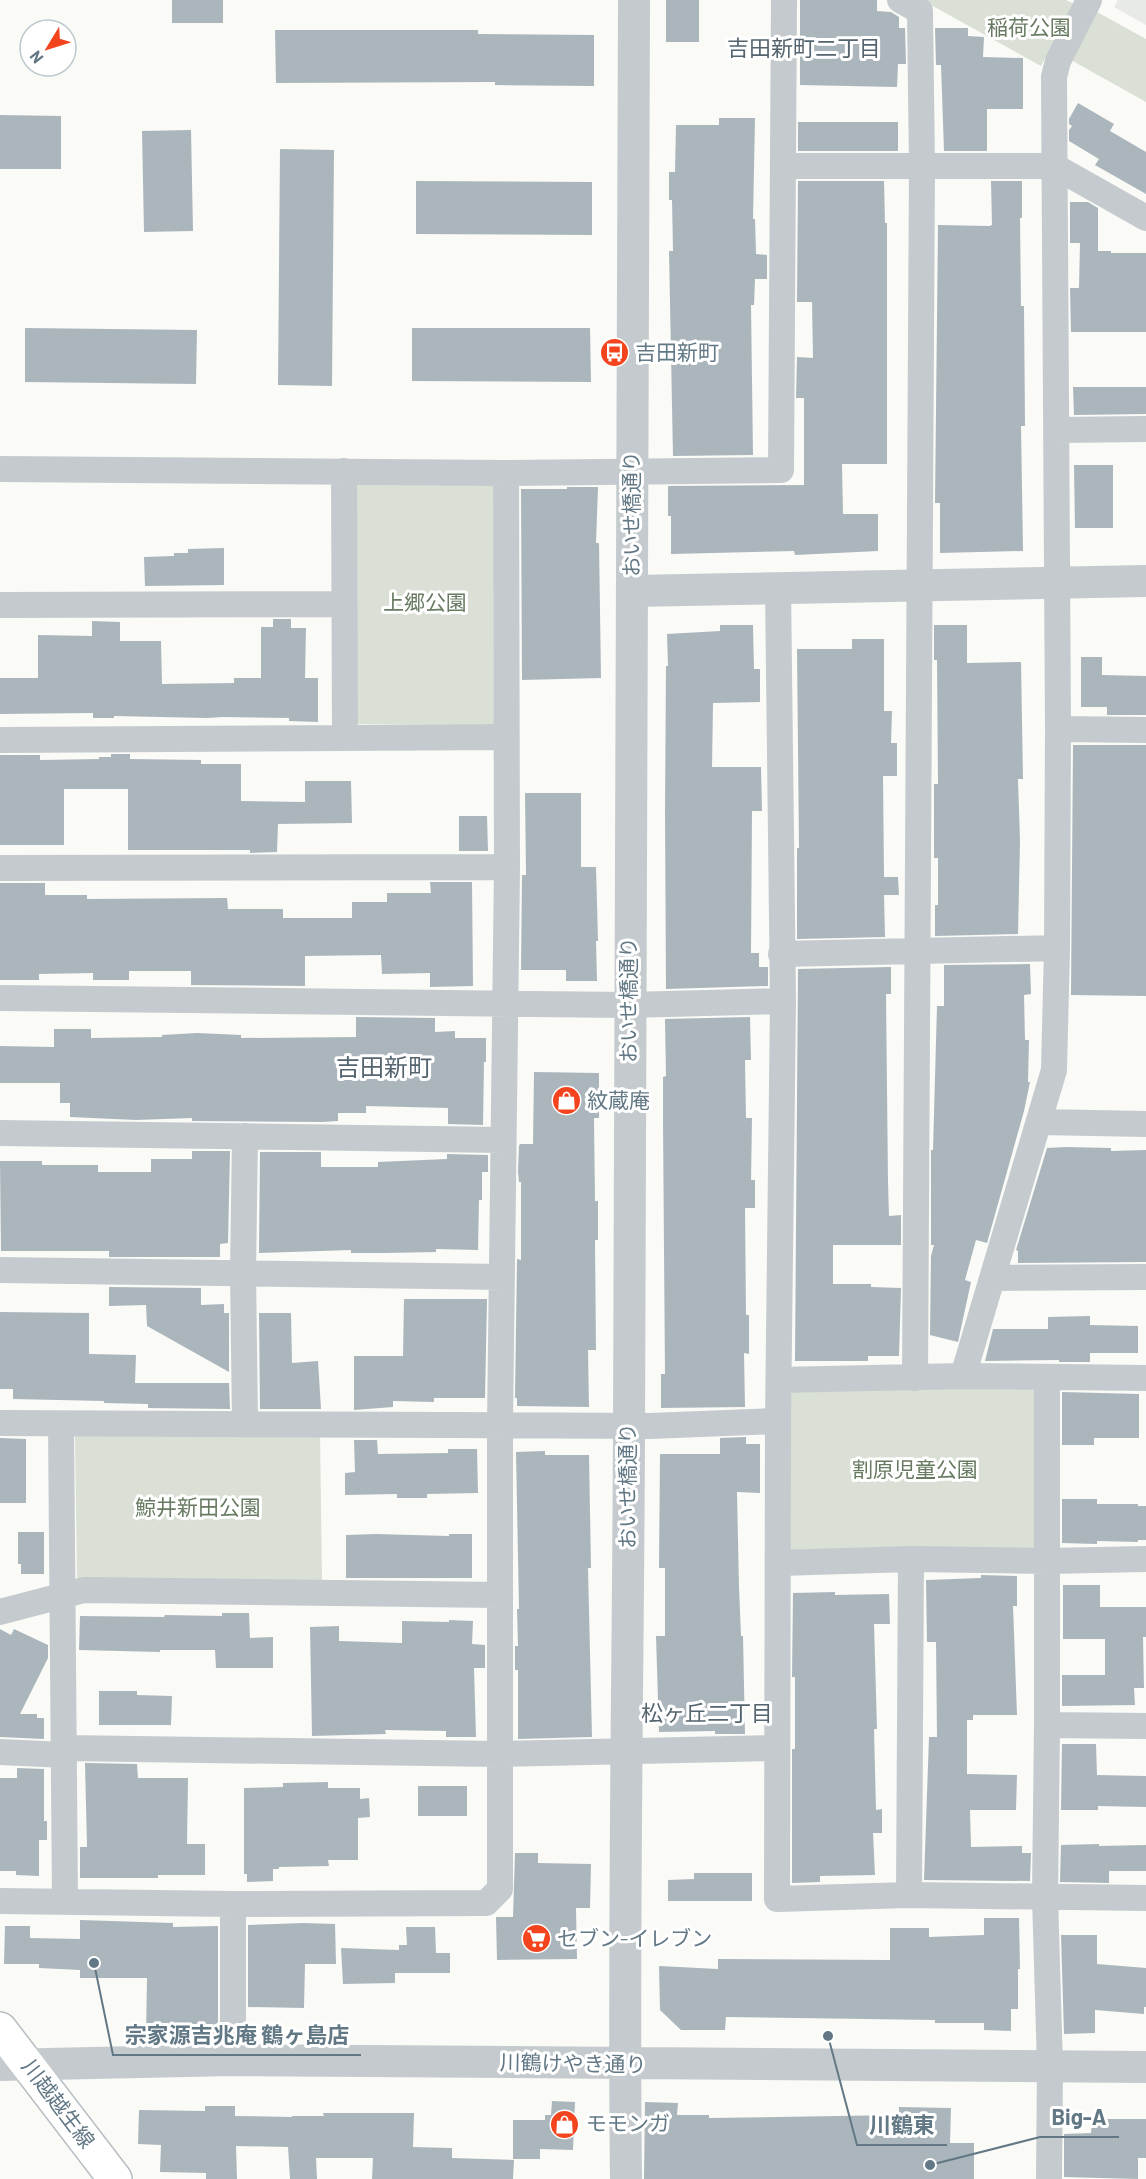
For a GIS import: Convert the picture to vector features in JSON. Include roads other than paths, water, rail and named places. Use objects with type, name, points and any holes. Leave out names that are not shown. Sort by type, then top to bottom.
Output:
[{"type":"main road","name":"川越越生線","points":[[0,2029],[14,2065],[115,2179]]},
{"type":"street","name":"おいせ橋通り","points":[[626,2179],[624,2064],[629,1426],[628,1005],[634,0]]},
{"type":"street","points":[[0,469],[506,473],[781,470],[784,0]]},
{"type":"street","points":[[900,0],[920,11],[922,167],[915,1378]]},
{"type":"street","points":[[963,1377],[1054,1071],[1058,729],[1054,77],[1058,61],[1089,0]]},
{"type":"street","points":[[784,166],[1054,166],[1146,218]]},
{"type":"street","points":[[1057,430],[1146,429]]},
{"type":"street","points":[[344,471],[345,737]]},
{"type":"street","points":[[0,1901],[233,1904],[486,1903],[500,1889],[500,1425],[507,867],[506,473]]},
{"type":"street","points":[[632,591],[1146,581]]},
{"type":"street","points":[[778,588],[783,1001],[778,1421],[777,1899],[909,1895],[1146,1898]]},
{"type":"street","points":[[0,605],[344,604]]},
{"type":"street","points":[[1058,729],[1146,730]]},
{"type":"street","points":[[0,740],[506,737]]},
{"type":"street","points":[[0,868],[507,867]]},
{"type":"street","points":[[781,954],[1057,948]]},
{"type":"street","points":[[0,998],[628,1005],[783,1001]]},
{"type":"street","points":[[1040,1122],[1146,1124]]},
{"type":"street","points":[[0,1133],[503,1140]]},
{"type":"street","points":[[245,1136],[243,1272],[245,1423]]},
{"type":"street","points":[[0,1270],[502,1277]]},
{"type":"street","points":[[993,1278],[1146,1277]]},
{"type":"street","points":[[779,1380],[963,1377],[1146,1378]]},
{"type":"street","points":[[1047,1377],[1045,1897],[1050,2066],[1049,2179]]},
{"type":"street","points":[[0,1423],[629,1426],[778,1421]]},
{"type":"street","points":[[61,1424],[65,1901]]},
{"type":"street","points":[[779,1563],[911,1559],[1047,1561],[1146,1559]]},
{"type":"street","points":[[909,1895],[911,1559]]},
{"type":"street","points":[[0,1612],[84,1590],[499,1595]]},
{"type":"street","points":[[1047,1725],[1146,1726]]},
{"type":"street","points":[[0,1752],[499,1754],[776,1748]]},
{"type":"street","points":[[233,1904],[233,2060]]},
{"type":"street","name":"川鶴けやき通り","points":[[14,2065],[233,2060],[1146,2067]]},
{"type":"place","name":"吉田新町","points":[[614,353]]},
{"type":"place","name":"紋蔵庵","points":[[566,1101]]},
{"type":"place","name":"セブン-イレブン","points":[[536,1939]]},
{"type":"place","name":"宗家源吉兆庵 鶴ヶ島店","points":[[94,1963]]},
{"type":"place","name":"川鶴東","points":[[828,2036]]},
{"type":"place","name":"モモンガ","points":[[565,2124]]},
{"type":"place","name":"Big-A","points":[[930,2165]]},
{"type":"district","name":"吉田新町二丁目","points":[[804,48]]},
{"type":"district","name":"吉田新町","points":[[384,1068]]},
{"type":"district","name":"松ヶ丘二丁目","points":[[707,1713]]},
{"type":"park label","name":"稲荷公園","points":[[1029,28]]},
{"type":"park label","name":"上郷公園","points":[[425,603]]},
{"type":"park label","name":"割原児童公園","points":[[915,1470]]},
{"type":"park label","name":"鯨井新田公園","points":[[198,1508]]}]
